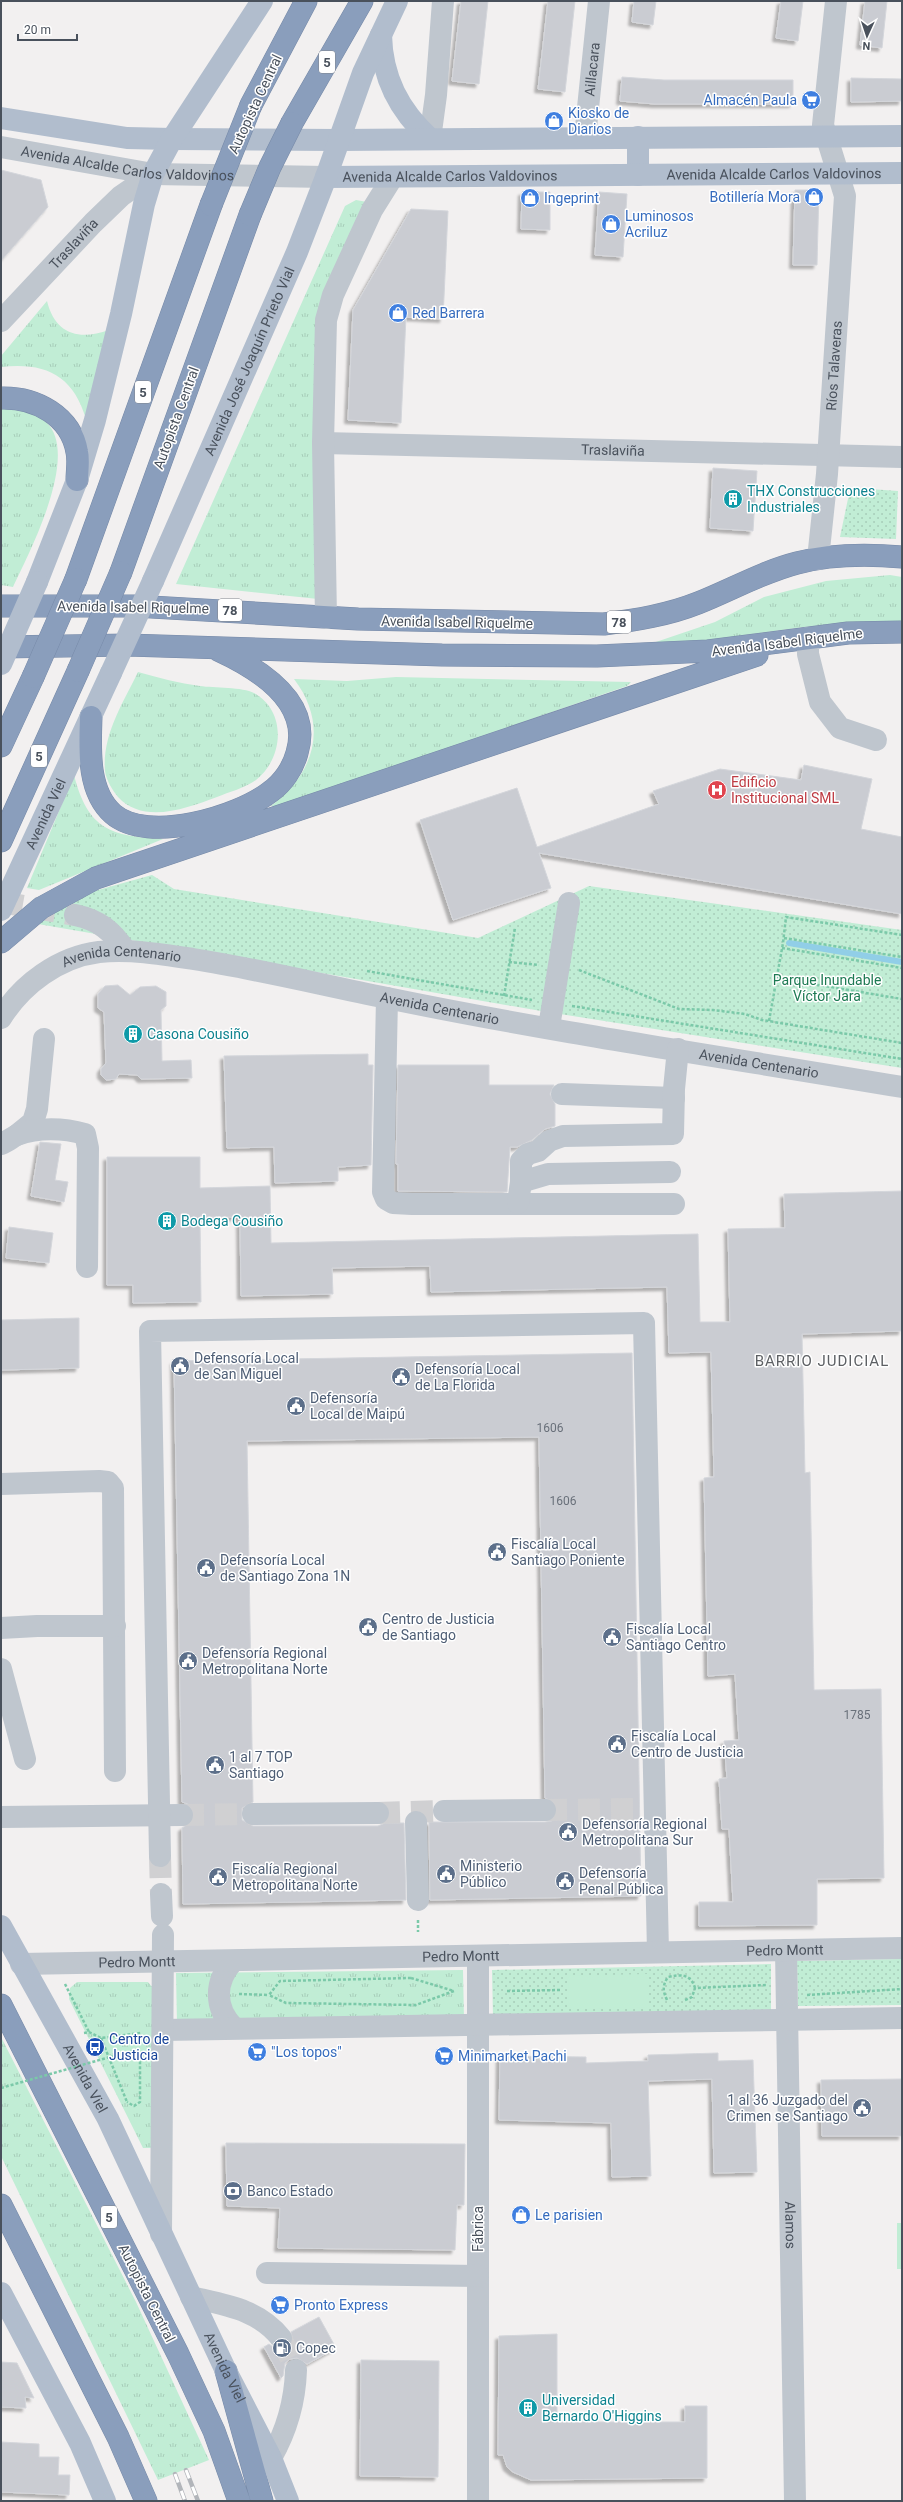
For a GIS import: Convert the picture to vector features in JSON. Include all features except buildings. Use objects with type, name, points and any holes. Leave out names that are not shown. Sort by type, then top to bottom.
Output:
[{"type":"highway","name":"Autopista Central","points":[[1,746],[76,579],[211,205],[251,105],[306,1]]},
{"type":"highway","name":"Autopista Central","points":[[1,841],[121,572],[250,215],[270,167],[292,123],[362,1]]},
{"type":"highway","points":[[1,398],[22,399],[40,405],[63,422],[72,436],[76,449],[77,480]]},
{"type":"highway","name":"Avenida Isabel Riquelme","points":[[1,606],[134,606],[326,618],[576,625],[631,621],[677,610],[776,569],[818,559],[861,555],[902,556]]},
{"type":"highway","name":"Avenida Isabel Riquelme","points":[[1,647],[114,645],[442,655],[597,656],[708,651],[848,633],[902,632]]},
{"type":"highway","points":[[1,942],[41,908],[96,878],[808,638]]},
{"type":"highway","points":[[91,717],[91,756],[98,791],[113,814],[128,823],[146,828],[178,827],[225,814],[262,798],[278,786],[295,759],[300,741],[297,717],[284,695],[264,676],[211,647]]},
{"type":"highway","name":"Autopista Central","points":[[1,2005],[178,2354],[214,2431],[239,2501]]},
{"type":"highway","points":[[1,2205],[118,2437],[146,2501]]},
{"type":"highway","points":[[226,2371],[262,2501]]},
{"type":"main road","points":[[1,664],[37,582],[77,480],[109,367],[144,204],[153,174],[172,139],[262,1]]},
{"type":"main road","name":"Avenida José Joaquín Prieto Vial","points":[[91,717],[153,581],[297,252],[326,178],[338,140],[381,32],[397,1]]},
{"type":"main road","points":[[381,32],[382,61],[394,95],[408,116],[430,139]]},
{"type":"main road","name":"Avenida Alcalde Carlos Valdovinos","points":[[1,118],[127,138],[172,139],[338,140],[585,137],[902,136]]},
{"type":"main road","points":[[638,137],[638,175]]},
{"type":"main road","name":"Avenida Alcalde Carlos Valdovinos","points":[[326,178],[902,173]]},
{"type":"main road","name":"Avenida Viel","points":[[1,910],[91,717]]},
{"type":"main road","name":"Avenida Viel","points":[[1,1926],[108,2119],[226,2371],[270,2458],[288,2501]]},
{"type":"main road","points":[[1,2293],[80,2443],[105,2501]]},
{"type":"street","points":[[430,139],[436,95],[443,1]]},
{"type":"street","name":"Aillacara","points":[[585,137],[599,1]]},
{"type":"street","name":"Ríos Talaveras","points":[[818,559],[827,455],[845,196],[828,136],[823,125],[836,1]]},
{"type":"street","name":"Avenida Alcalde Carlos Valdovinos","points":[[1,147],[153,174],[326,178]]},
{"type":"street","name":"Traslaviña","points":[[1,322],[93,223],[121,196],[153,174]]},
{"type":"street","points":[[326,618],[323,443],[326,320],[333,295],[362,231],[392,178]]},
{"type":"street","name":"Traslaviña","points":[[323,443],[902,457]]},
{"type":"street","points":[[808,638],[808,654],[820,702],[840,728],[876,740]]},
{"type":"street","points":[[549,1027],[569,903]]},
{"type":"street","points":[[75,915],[97,921],[105,926],[125,950]]},
{"type":"street","name":"Avenida Centenario","points":[[1,1018],[20,993],[43,974],[61,963],[81,955],[125,950],[229,964],[387,998],[902,1087]]},
{"type":"street","points":[[387,998],[383,1192],[386,1199],[393,1203],[412,1204],[674,1204]]},
{"type":"street","points":[[9,1140],[33,1122],[37,1109],[44,1039]]},
{"type":"street","points":[[518,1203],[521,1182],[521,1161],[528,1154],[538,1151],[549,1142],[563,1136],[673,1134],[678,1049]]},
{"type":"street","points":[[562,1094],[674,1098]]},
{"type":"street","points":[[9,1140],[50,1129],[68,1129],[85,1134],[88,1148],[87,1267]]},
{"type":"street","points":[[521,1182],[548,1174],[670,1172]]},
{"type":"street","points":[[160,1856],[158,1815],[150,1331],[644,1323],[648,1809],[658,1952]]},
{"type":"street","points":[[1,1484],[99,1481],[108,1482],[113,1488],[115,1771]]},
{"type":"street","points":[[1,1628],[37,1626],[115,1626]]},
{"type":"street","points":[[1,1669],[25,1759]]},
{"type":"street","points":[[444,1811],[545,1810]]},
{"type":"street","points":[[253,1814],[378,1812]]},
{"type":"street","points":[[1,1817],[182,1815]]},
{"type":"street","points":[[416,1822],[418,1900]]},
{"type":"street","name":"Avenida Viel","points":[[161,1894],[163,1962],[161,2234]]},
{"type":"street","name":"Pedro Montt","points":[[21,1964],[902,1948]]},
{"type":"street","name":"Alamos","points":[[786,1950],[794,1987],[787,2020],[795,2501]]},
{"type":"street","name":"Fábrica","points":[[478,1956],[478,2501]]},
{"type":"street","points":[[233,1961],[220,1980],[218,1994],[222,2014],[234,2028]]},
{"type":"street","points":[[163,2030],[902,2018]]},
{"type":"street","points":[[266,2273],[478,2276]]},
{"type":"street","points":[[191,2297],[255,2315],[266,2321],[281,2338]]},
{"type":"street","points":[[270,2458],[279,2444],[291,2412],[296,2370]]},
{"type":"path","points":[[768,1021],[784,938],[786,917],[902,935]]},
{"type":"path","points":[[503,1002],[515,928]]},
{"type":"path","points":[[784,938],[902,957]]},
{"type":"path","points":[[782,948],[902,968]]},
{"type":"path","points":[[509,962],[559,966],[586,971],[679,1009],[713,1010],[745,1014],[768,1021],[902,1043]]},
{"type":"path","points":[[366,970],[504,995],[902,1058]]},
{"type":"path","points":[[777,978],[902,999]]},
{"type":"path","points":[[418,1922],[418,1932]]},
{"type":"path","points":[[54,1964],[88,2032]]},
{"type":"path","points":[[668,2022],[668,2000],[664,1992],[664,1984],[668,1978],[677,1975],[688,1977],[693,1980],[695,1988],[692,1997],[680,2001]]},
{"type":"path","points":[[218,1994],[269,1995],[286,2003],[416,2005],[454,1992],[411,1978],[403,1978],[280,1981],[269,1995]]},
{"type":"path","points":[[695,1988],[794,1987],[806,1995],[902,1989]]},
{"type":"path","points":[[507,1991],[560,1990]]},
{"type":"path","points":[[668,2000],[675,2001]]},
{"type":"path","points":[[1,2088],[131,2051],[137,2054],[140,2059],[140,2102],[134,2106],[127,2102],[101,2038],[163,2030]]},
{"type":"green space","points":[[356,200],[367,202],[321,312],[318,599],[176,584],[345,206]]},
{"type":"green space","points":[[47,301],[56,321],[62,328],[70,332],[88,335],[109,330],[86,419],[73,392],[65,382],[55,375],[44,370],[31,367],[1,367],[1,356]]},
{"type":"green space","points":[[10,406],[34,414],[46,422],[55,437],[58,456],[55,479],[49,504],[40,528],[13,587],[1,585],[1,408]]},
{"type":"green space","points":[[856,488],[898,491],[896,539],[840,537],[849,494]]},
{"type":"green space","points":[[890,575],[902,577],[902,621],[804,627],[711,640],[647,645],[715,622],[764,597],[826,581]]},
{"type":"green space","points":[[138,672],[192,685],[249,691],[265,701],[272,711],[277,723],[278,735],[272,760],[265,771],[252,783],[242,788],[193,806],[166,812],[153,812],[140,810],[128,805],[118,797],[108,782],[105,771],[105,758],[110,732],[120,707]]},
{"type":"green space","points":[[396,677],[631,682],[627,686],[315,794],[278,806],[271,806],[286,793],[298,779],[307,763],[312,747],[314,731],[311,714],[305,696],[294,679],[347,681]]},
{"type":"green space","points":[[74,775],[86,808],[95,819],[104,826],[116,832],[129,835],[163,839],[39,890],[27,888]]},
{"type":"green space","name":"Parque Inundable Víctor Jara","points":[[152,875],[174,889],[478,938],[589,886],[902,930],[902,1068],[541,1011],[38,924],[80,895]]},
{"type":"green space","points":[[902,1959],[902,2005],[798,2006],[797,1961]]},
{"type":"green space","points":[[771,1964],[771,2011],[493,2017],[492,1970]]},
{"type":"green space","points":[[463,1970],[464,2020],[177,2024],[176,1973]]},
{"type":"green space","points":[[648,1974],[649,2007],[569,2009],[568,1976]]},
{"type":"green space","points":[[77,1982],[148,1982],[153,1988],[152,2148],[143,2148],[69,1999],[70,1988]]},
{"type":"green space","points":[[1,2037],[136,2302],[209,2460],[158,2480],[1,2156]]},
{"type":"green space","points":[[897,2223],[902,2223],[902,2269],[897,2269]]},
{"type":"waterway","points":[[789,943],[902,962]]},
{"type":"tunnel","points":[[1,902],[75,915]]},
{"type":"tunnel","points":[[545,1810],[640,1809]]},
{"type":"tunnel","points":[[378,1813],[444,1811]]},
{"type":"tunnel","points":[[182,1815],[253,1814]]},
{"type":"tunnel","points":[[160,1856],[161,1894]]},
{"type":"tunnel","points":[[281,2338],[296,2370]]},
{"type":"railway","points":[[186,2470],[198,2501]]},
{"type":"railway","points":[[175,2474],[185,2501]]},
{"type":"place","name":"Almacén Paula","points":[[811,100]]},
{"type":"place","name":"Kiosko de Diarios","points":[[554,121]]},
{"type":"place","name":"Botillería Mora","points":[[814,197]]},
{"type":"place","name":"Ingeprint","points":[[530,198]]},
{"type":"place","name":"Luminosos Acriluz","points":[[611,224]]},
{"type":"place","name":"Red Barrera","points":[[398,313]]},
{"type":"place","name":"THX Construcciones Industriales","points":[[733,499]]},
{"type":"place","name":"Edificio Institucional SML","points":[[717,790]]},
{"type":"place","name":"Casona Cousiño","points":[[133,1034]]},
{"type":"place","name":"Bodega Cousiño","points":[[167,1221]]},
{"type":"place","name":"Defensoría Local de San Miguel","points":[[180,1366]]},
{"type":"place","name":"Defensoría Local de La Florida","points":[[401,1377]]},
{"type":"place","name":"Defensoría Local de Maipú","points":[[296,1406]]},
{"type":"place","name":"Fiscalía Local Santiago Poniente","points":[[497,1552]]},
{"type":"place","name":"Defensoría Local de Santiago Zona 1N","points":[[206,1568]]},
{"type":"place","name":"Centro de Justicia de Santiago","points":[[368,1627]]},
{"type":"place","name":"Fiscalía Local Santiago Centro","points":[[612,1637]]},
{"type":"place","name":"Defensoría Regional Metropolitana Norte","points":[[188,1661]]},
{"type":"place","name":"Fiscalía Local Centro de Justicia","points":[[617,1744]]},
{"type":"place","name":"1 al 7 TOP Santiago","points":[[215,1765]]},
{"type":"place","name":"Defensoría Regional Metropolitana Sur","points":[[568,1832]]},
{"type":"place","name":"Ministerio Público","points":[[446,1874]]},
{"type":"place","name":"Fiscalía Regional Metropolitana Norte","points":[[218,1877]]},
{"type":"place","name":"Defensoría Penal Pública","points":[[565,1881]]},
{"type":"place","name":"Centro de Justicia","points":[[95,2047]]},
{"type":"place","name":"\"Los topos\"","points":[[257,2052]]},
{"type":"place","name":"Minimarket Pachi","points":[[444,2056]]},
{"type":"place","name":"1 al 36 Juzgado del Crimen se Santiago","points":[[862,2108]]},
{"type":"place","name":"Banco Estado","points":[[233,2191]]},
{"type":"place","name":"Le parisien","points":[[521,2215]]},
{"type":"place","name":"Pronto Express","points":[[280,2305]]},
{"type":"place","name":"Copec","points":[[282,2348]]},
{"type":"place","name":"Universidad Bernardo O'Higgins","points":[[528,2408]]},
{"type":"district","name":"BARRIO JUDICIAL","points":[[822,1361]]}]
